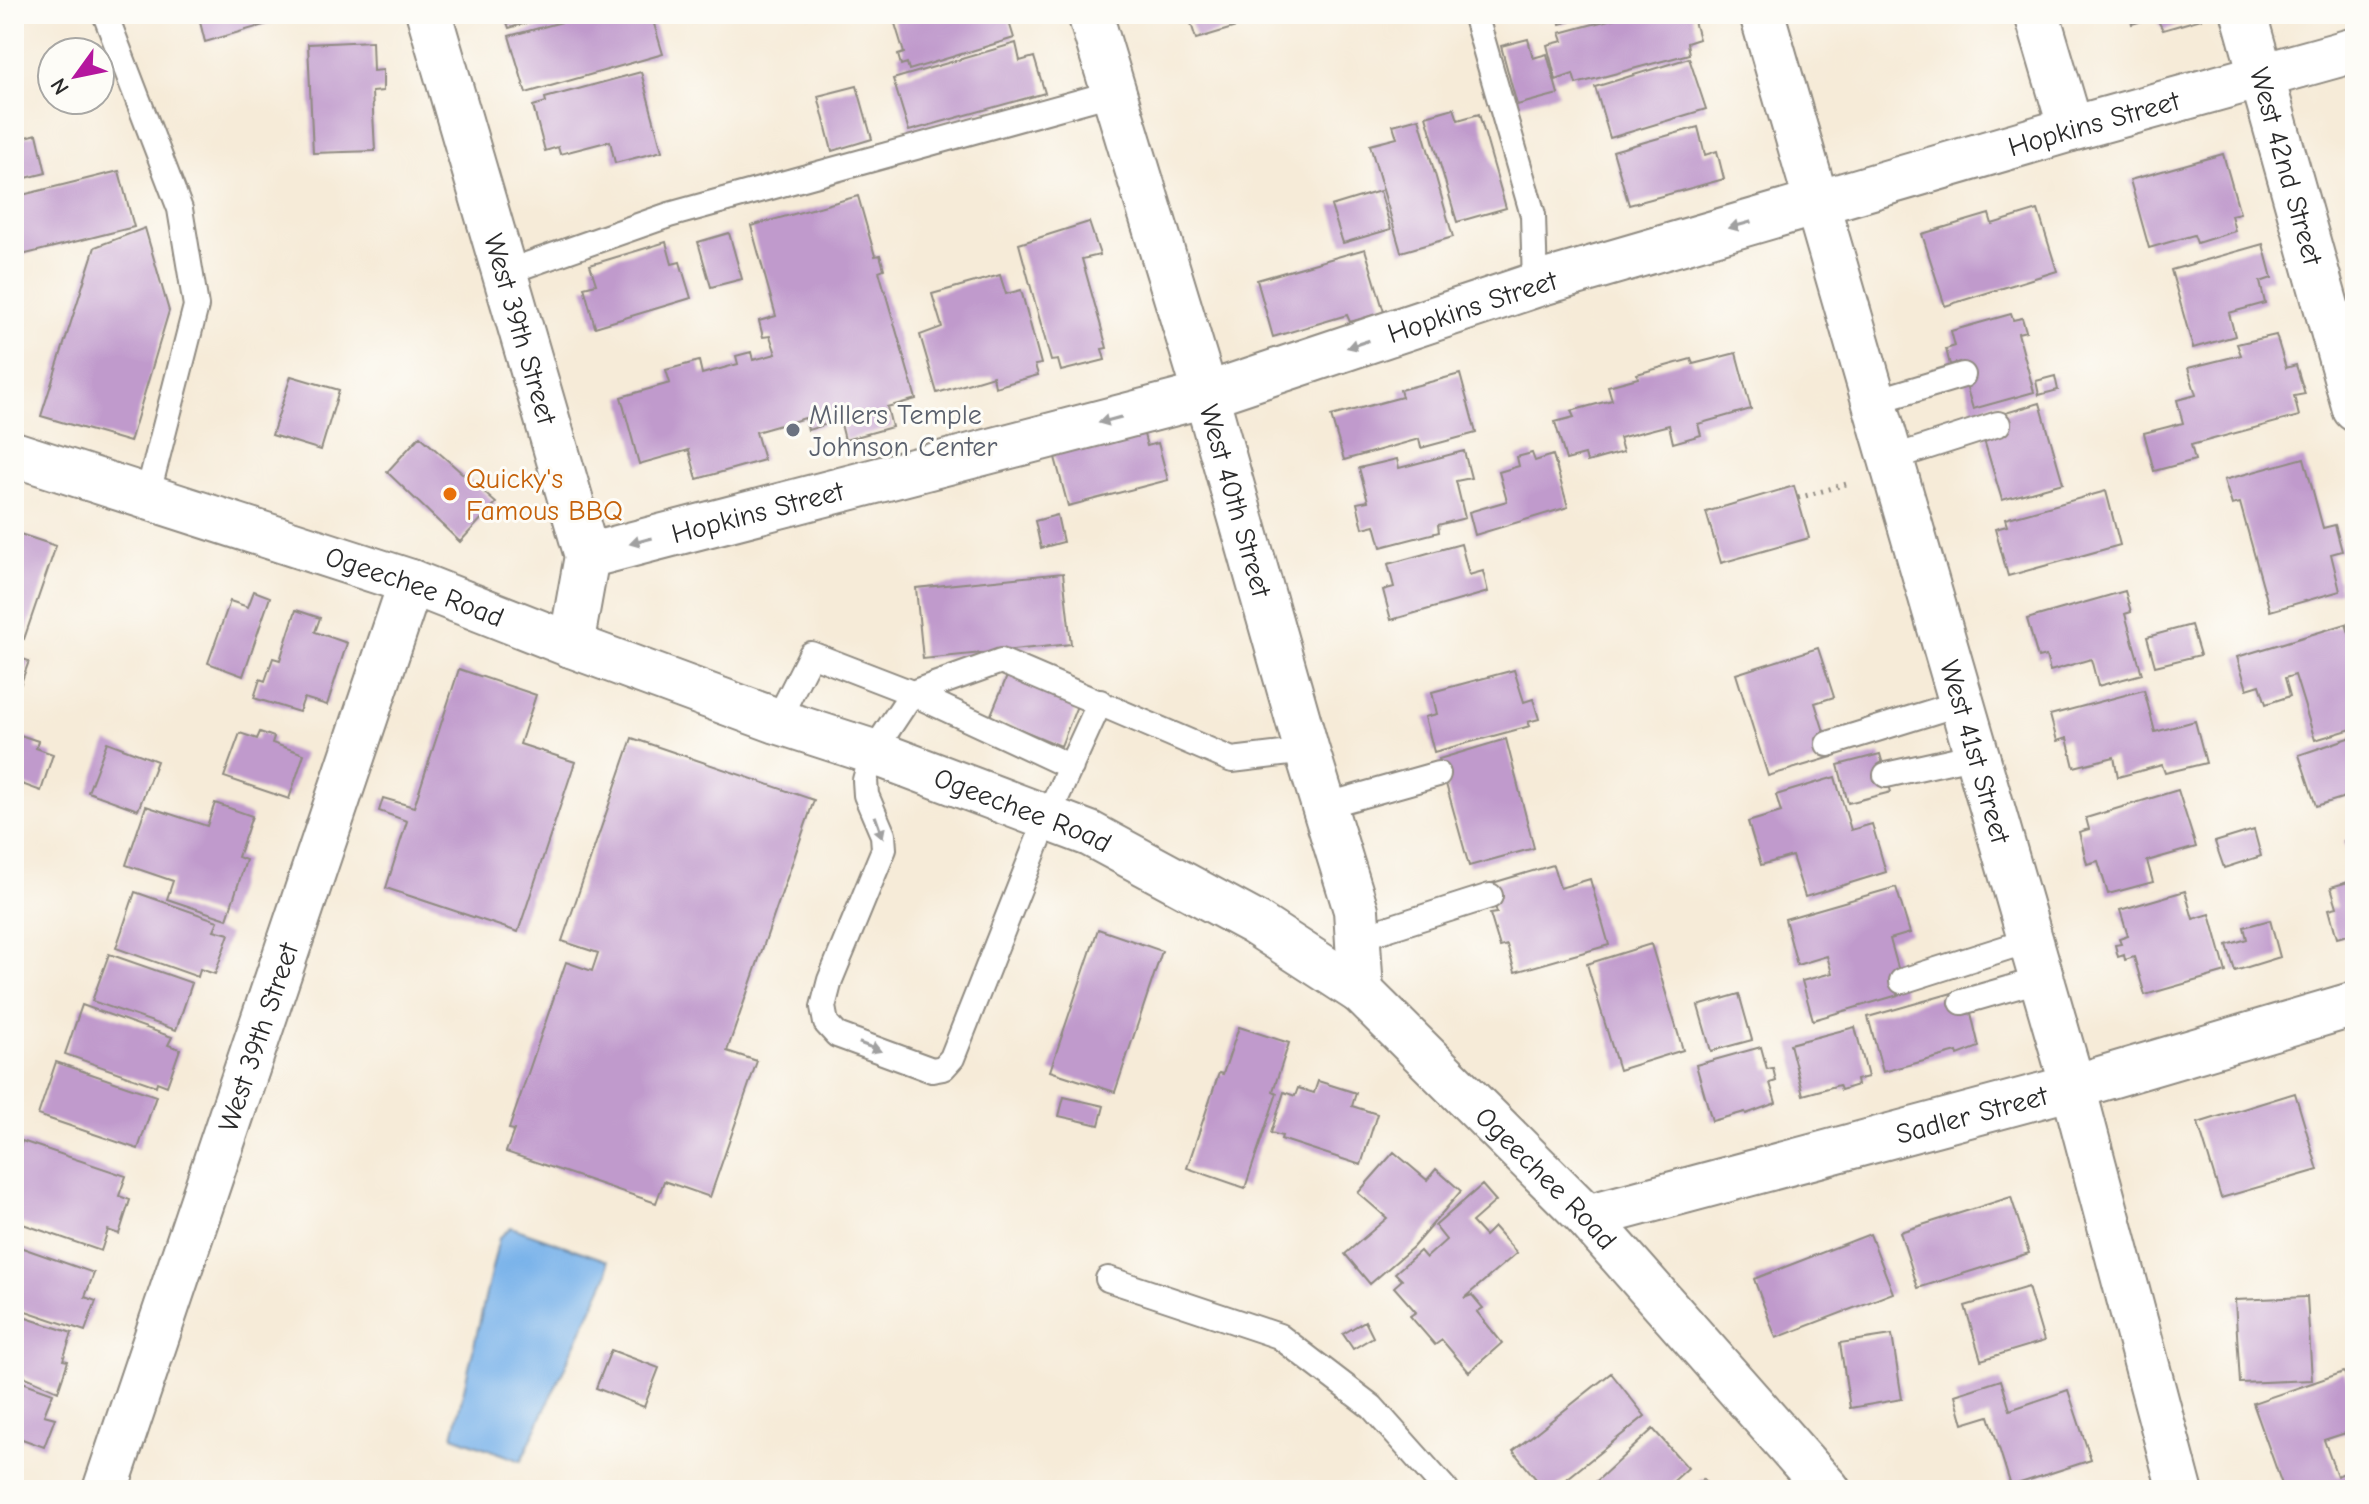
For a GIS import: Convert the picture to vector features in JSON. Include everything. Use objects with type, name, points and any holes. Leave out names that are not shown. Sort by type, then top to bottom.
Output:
[{"type":"street","name":"West 39th Street","points":[[429,14],[587,556],[571,645]]},
{"type":"street","name":"West 40th Street","points":[[1090,14],[1206,395],[1307,751],[1356,910],[1361,992]]},
{"type":"street","name":"West 41st Street","points":[[1762,14],[2073,1087],[2180,1490]]},
{"type":"street","points":[[2037,14],[2071,129]]},
{"type":"street","name":"West 42nd Street","points":[[2244,14],[2355,409]]},
{"type":"street","name":"Hopkins Street","points":[[587,556],[1206,395],[1535,285],[2355,50]]},
{"type":"street","name":"Ogeechee Road","points":[[14,454],[411,582],[571,645],[777,721],[873,752],[1090,834],[1255,923],[1361,992],[1587,1217],[1828,1490]]},
{"type":"street","name":"West 39th Street","points":[[105,1490],[411,582]]},
{"type":"street","name":"Sadler Street","points":[[1587,1217],[2073,1087],[2355,1004]]},
{"type":"lane","points":[[105,14],[180,209],[196,306],[147,497]]},
{"type":"lane","points":[[1475,14],[1533,215],[1535,285]]},
{"type":"lane","points":[[504,273],[669,215],[1112,93]]},
{"type":"lane","points":[[1873,402],[1963,375]]},
{"type":"lane","points":[[1891,464],[1998,424]]},
{"type":"lane","points":[[777,721],[811,654],[912,693],[1071,767]]},
{"type":"lane","points":[[1100,702],[1047,818],[958,1045],[943,1068],[932,1070],[837,1035],[826,1023],[823,1007],[830,980],[884,849],[883,835],[866,795],[865,780],[873,752],[912,693],[1001,661],[1100,702],[1232,760],[1307,751]]},
{"type":"lane","points":[[1828,744],[1961,703]]},
{"type":"lane","points":[[1886,775],[1976,755]]},
{"type":"lane","points":[[1324,806],[1438,774]]},
{"type":"lane","points":[[1358,938],[1490,896]]},
{"type":"lane","points":[[1902,981],[2036,960]]},
{"type":"lane","points":[[1962,1002],[2036,960]]},
{"type":"lane","points":[[1108,1279],[1279,1336],[1372,1407],[1446,1490]]},
{"type":"path","points":[[1798,498],[1891,464]]},
{"type":"water","points":[[511,1227],[608,1261],[608,1274],[521,1461],[453,1436],[499,1238]]},
{"type":"building","points":[[198,14],[282,14],[284,19],[205,42]]},
{"type":"building","points":[[504,14],[555,14],[555,15],[509,28]]},
{"type":"building","points":[[592,14],[651,14],[663,54],[526,93],[509,36]]},
{"type":"building","points":[[903,14],[1022,14],[1023,18],[1009,22],[1014,38],[909,70],[907,63],[901,65],[898,55],[904,53],[893,17]]},
{"type":"building","points":[[1188,14],[1276,14],[1276,15],[1196,39]]},
{"type":"building","points":[[1558,14],[1594,14],[1594,15],[1560,24]]},
{"type":"building","points":[[1631,14],[1692,14],[1699,39],[1687,43],[1689,54],[1576,84],[1573,74],[1556,80],[1547,45],[1563,41],[1560,33]]},
{"type":"building","points":[[2130,14],[2200,14],[2201,19],[2163,30],[2156,17],[2132,24]]},
{"type":"building","points":[[1528,39],[1533,58],[1547,54],[1558,94],[1517,105],[1501,46]]},
{"type":"building","points":[[372,41],[373,71],[383,70],[383,91],[372,92],[375,151],[313,153],[308,44]]},
{"type":"building","points":[[1016,43],[1020,61],[1034,57],[1045,93],[909,131],[893,79]]},
{"type":"building","points":[[1689,58],[1706,109],[1610,138],[1595,87]]},
{"type":"building","points":[[641,72],[662,151],[615,163],[610,141],[560,154],[558,147],[545,151],[533,106],[546,102],[545,98]]},
{"type":"building","points":[[857,86],[872,139],[832,151],[818,96]]},
{"type":"building","points":[[1454,108],[1458,120],[1479,114],[1506,208],[1457,222],[1426,116]]},
{"type":"building","points":[[14,111],[22,138],[37,134],[46,173],[14,181]]},
{"type":"building","points":[[1419,118],[1453,237],[1401,252],[1370,145],[1397,138],[1393,125]]},
{"type":"building","points":[[1698,127],[1705,155],[1717,151],[1724,179],[1629,205],[1613,151]]},
{"type":"building","points":[[2223,154],[2240,213],[2231,215],[2235,231],[2197,243],[2194,235],[2149,248],[2130,180]]},
{"type":"building","points":[[119,171],[134,227],[14,257],[14,197]]},
{"type":"building","points":[[1380,191],[1391,229],[1343,243],[1331,206]]},
{"type":"building","points":[[858,196],[875,256],[880,255],[884,269],[879,271],[916,399],[887,407],[892,427],[845,440],[840,420],[808,430],[805,418],[756,432],[764,460],[697,479],[689,450],[639,464],[621,397],[670,383],[666,370],[699,361],[702,374],[738,364],[736,356],[751,352],[753,360],[776,354],[770,336],[763,337],[759,321],[776,316],[751,226]]},
{"type":"building","points":[[2038,210],[2057,271],[1945,306],[1922,234],[1989,214],[1992,224]]},
{"type":"building","points":[[1089,222],[1100,255],[1082,259],[1107,348],[1102,349],[1105,360],[1061,371],[1058,360],[1051,361],[1019,244]]},
{"type":"building","points":[[145,228],[169,311],[130,442],[41,416],[95,247]]},
{"type":"building","points":[[729,233],[742,279],[711,287],[698,242]]},
{"type":"building","points":[[666,242],[672,264],[680,262],[691,298],[595,327],[584,287],[596,284],[590,265]]},
{"type":"building","points":[[2263,244],[2272,278],[2260,282],[2265,303],[2229,313],[2235,336],[2193,348],[2171,270]]},
{"type":"building","points":[[1365,249],[1384,312],[1350,322],[1347,315],[1273,337],[1257,280]]},
{"type":"building","points":[[1000,275],[1006,294],[1021,290],[1041,364],[1035,365],[1038,375],[995,387],[993,376],[937,393],[920,335],[942,327],[932,294]]},
{"type":"building","points":[[2011,314],[2013,320],[2022,318],[2026,331],[2018,333],[2034,392],[1973,409],[1959,362],[1950,365],[1946,349],[1955,346],[1951,331]]},
{"type":"building","points":[[14,319],[22,321],[14,343]]},
{"type":"building","points":[[2276,335],[2286,368],[2296,365],[2305,394],[2294,396],[2299,416],[2191,445],[2195,460],[2154,471],[2144,433],[2183,423],[2177,400],[2196,395],[2188,368],[2241,355],[2237,344]]},
{"type":"building","points":[[1736,353],[1751,409],[1698,424],[1701,435],[1673,443],[1669,425],[1619,438],[1623,452],[1587,462],[1585,455],[1566,460],[1555,422],[1574,417],[1571,411],[1612,400],[1608,386],[1638,378],[1637,374],[1691,359],[1693,364]]},
{"type":"building","points":[[1460,374],[1476,433],[1421,448],[1419,439],[1344,460],[1331,416],[1402,397],[1400,390]]},
{"type":"building","points":[[291,376],[339,390],[321,450],[272,435]]},
{"type":"building","points":[[2055,376],[2058,390],[2039,395],[2036,381]]},
{"type":"building","points":[[2040,403],[2063,483],[2002,500],[1984,440],[1995,416]]},
{"type":"building","points":[[1142,427],[1147,446],[1158,443],[1168,480],[1068,506],[1053,450]]},
{"type":"building","points":[[420,436],[496,503],[460,542],[387,472]]},
{"type":"building","points":[[1464,451],[1471,478],[1456,481],[1465,518],[1438,525],[1439,532],[1381,547],[1375,525],[1363,528],[1357,503],[1368,501],[1359,468],[1397,459],[1399,468]]},
{"type":"building","points":[[1532,453],[1535,461],[1553,455],[1568,507],[1475,535],[1469,512],[1507,501],[1499,472],[1519,466],[1517,457]]},
{"type":"building","points":[[2304,458],[2323,528],[2335,525],[2342,551],[2331,554],[2340,591],[2270,611],[2240,503],[2232,505],[2224,480]]},
{"type":"building","points":[[1794,486],[1809,538],[1721,563],[1706,512]]},
{"type":"building","points":[[2106,491],[2120,545],[2008,576],[1995,529],[2007,526],[2005,519]]},
{"type":"building","points":[[1057,515],[1063,542],[1041,548],[1035,521]]},
{"type":"building","points":[[14,532],[56,546],[24,639],[14,636]]},
{"type":"building","points":[[1461,544],[1469,575],[1483,571],[1488,592],[1391,620],[1383,590],[1394,587],[1388,564]]},
{"type":"building","points":[[1063,573],[1071,644],[923,659],[916,588]]},
{"type":"building","points":[[254,591],[270,597],[243,676],[208,663],[230,601],[248,607]]},
{"type":"building","points":[[2125,591],[2131,612],[2125,614],[2142,674],[2098,686],[2091,659],[2050,671],[2046,656],[2038,658],[2027,619]]},
{"type":"building","points":[[296,610],[320,618],[315,632],[347,643],[327,705],[304,698],[299,712],[254,698],[260,679],[265,681],[273,658],[280,660]]},
{"type":"building","points":[[2346,624],[2355,651],[2355,728],[2315,740],[2295,675],[2285,678],[2290,696],[2266,704],[2260,685],[2247,689],[2237,657]]},
{"type":"building","points":[[2191,625],[2200,655],[2155,666],[2147,637]]},
{"type":"building","points":[[1818,648],[1834,697],[1815,703],[1832,757],[1768,776],[1736,674]]},
{"type":"building","points":[[14,656],[29,661],[14,702]]},
{"type":"building","points":[[459,669],[536,695],[520,744],[575,762],[518,932],[386,888],[407,821],[379,811],[383,798],[414,807]]},
{"type":"building","points":[[1514,670],[1524,702],[1533,699],[1539,719],[1528,722],[1530,726],[1434,752],[1425,717],[1437,714],[1432,692]]},
{"type":"building","points":[[1008,674],[1078,703],[1061,746],[990,717]]},
{"type":"building","points":[[2144,690],[2155,732],[2195,721],[2206,763],[2165,773],[2162,765],[2118,777],[2114,757],[2074,767],[2067,738],[2057,741],[2050,715]]},
{"type":"building","points":[[260,732],[274,737],[272,743],[304,754],[289,799],[224,777],[240,733],[257,739]]},
{"type":"building","points":[[14,733],[38,741],[36,748],[53,754],[41,791],[22,784],[16,800],[14,799]]},
{"type":"building","points":[[2355,736],[2355,794],[2316,806],[2299,755]]},
{"type":"building","points":[[632,738],[814,800],[727,1051],[757,1061],[710,1197],[664,1181],[656,1203],[506,1152],[514,1130],[509,1129],[566,962],[592,971],[598,953],[562,941]]},
{"type":"building","points":[[1506,739],[1534,848],[1469,866],[1439,759]]},
{"type":"building","points":[[107,742],[157,761],[138,810],[88,792]]},
{"type":"building","points":[[1880,754],[1891,792],[1848,803],[1838,765]]},
{"type":"building","points":[[1835,777],[1851,830],[1872,824],[1886,872],[1805,897],[1792,856],[1761,865],[1748,822],[1781,812],[1776,795]]},
{"type":"building","points":[[2178,790],[2196,847],[2147,861],[2153,882],[2108,894],[2098,861],[2087,864],[2079,832],[2089,829],[2086,818]]},
{"type":"building","points":[[215,803],[252,816],[238,857],[246,860],[227,919],[167,899],[173,881],[126,865],[146,806],[207,826]]},
{"type":"building","points":[[2254,830],[2261,856],[2224,868],[2215,842]]},
{"type":"building","points":[[2355,838],[2355,875],[2354,875],[2344,841]]},
{"type":"building","points":[[1553,865],[1560,888],[1590,879],[1609,945],[1515,972],[1507,945],[1500,947],[1490,914],[1497,913],[1489,884]]},
{"type":"building","points":[[2355,880],[2355,933],[2337,938],[2329,909],[2337,907],[2331,887]]},
{"type":"building","points":[[1896,887],[1910,933],[1890,939],[1905,993],[1813,1020],[1802,981],[1832,973],[1827,956],[1797,965],[1785,919]]},
{"type":"building","points":[[2185,891],[2193,919],[2210,914],[2226,972],[2145,995],[2134,957],[2125,960],[2124,955],[2118,957],[2115,945],[2121,944],[2119,939],[2128,936],[2120,910]]},
{"type":"building","points":[[135,892],[218,921],[214,930],[229,934],[215,974],[200,969],[198,977],[116,948]]},
{"type":"building","points":[[2270,920],[2280,957],[2235,971],[2227,945],[2247,939],[2244,927]]},
{"type":"building","points":[[1098,929],[1162,951],[1115,1092],[1050,1071]]},
{"type":"building","points":[[1651,944],[1683,1050],[1619,1070],[1587,964]]},
{"type":"building","points":[[109,954],[192,983],[176,1030],[92,1001]]},
{"type":"building","points":[[1959,991],[1966,1014],[1971,1013],[1979,1047],[1958,1055],[1957,1052],[1883,1072],[1868,1017]]},
{"type":"building","points":[[1739,994],[1752,1040],[1711,1051],[1698,1006]]},
{"type":"building","points":[[82,1005],[172,1037],[168,1045],[180,1049],[167,1086],[157,1082],[156,1086],[65,1054]]},
{"type":"building","points":[[1239,1027],[1289,1043],[1273,1091],[1277,1093],[1245,1188],[1187,1168],[1219,1073],[1223,1074]]},
{"type":"building","points":[[1855,1027],[1868,1077],[1856,1080],[1857,1085],[1841,1090],[1839,1085],[1803,1095],[1790,1044]]},
{"type":"building","points":[[1761,1047],[1767,1069],[1773,1068],[1776,1081],[1770,1083],[1776,1103],[1746,1114],[1712,1121],[1696,1065]]},
{"type":"building","points":[[56,1062],[156,1096],[138,1149],[38,1115]]},
{"type":"building","points":[[1318,1081],[1356,1093],[1352,1106],[1377,1114],[1361,1165],[1271,1133],[1284,1092],[1295,1096],[1298,1088],[1314,1093]]},
{"type":"building","points":[[2295,1093],[2318,1170],[2221,1198],[2198,1123]]},
{"type":"building","points":[[1064,1097],[1104,1106],[1099,1125],[1059,1116]]},
{"type":"building","points":[[22,1141],[126,1176],[119,1196],[130,1200],[119,1234],[108,1230],[101,1251],[14,1221],[14,1153],[18,1154]]},
{"type":"building","points":[[1394,1152],[1427,1180],[1436,1169],[1461,1191],[1413,1247],[1370,1284],[1345,1254],[1387,1218],[1358,1193]]},
{"type":"building","points":[[1482,1185],[1496,1201],[1472,1222],[1485,1236],[1494,1227],[1517,1253],[1464,1298],[1472,1295],[1483,1308],[1477,1312],[1502,1343],[1469,1372],[1442,1340],[1435,1345],[1410,1316],[1416,1312],[1394,1287],[1402,1280],[1395,1273],[1420,1251],[1426,1258],[1446,1240],[1435,1226]]},
{"type":"building","points":[[2011,1197],[2029,1253],[1918,1288],[1900,1232]]},
{"type":"building","points":[[1870,1234],[1893,1293],[1776,1338],[1754,1279]]},
{"type":"building","points":[[14,1245],[94,1273],[85,1297],[96,1301],[85,1331],[14,1307]]},
{"type":"building","points":[[2028,1287],[2044,1341],[1981,1360],[1965,1306]]},
{"type":"building","points":[[2307,1297],[2312,1380],[2240,1383],[2235,1300]]},
{"type":"building","points":[[14,1314],[72,1333],[63,1360],[68,1361],[58,1391],[14,1372]]},
{"type":"building","points":[[1365,1321],[1373,1337],[1353,1349],[1343,1334]]},
{"type":"building","points":[[1892,1335],[1902,1399],[1850,1408],[1840,1343]]},
{"type":"building","points":[[611,1350],[659,1368],[644,1407],[596,1388]]},
{"type":"building","points":[[2344,1372],[2355,1402],[2355,1430],[2324,1440],[2337,1476],[2355,1469],[2355,1490],[2284,1490],[2253,1403]]},
{"type":"building","points":[[1611,1373],[1645,1416],[1553,1490],[1545,1490],[1513,1451]]},
{"type":"building","points":[[14,1379],[53,1393],[44,1415],[55,1418],[44,1447],[14,1436]]},
{"type":"building","points":[[2001,1380],[2010,1410],[2068,1390],[2091,1460],[2011,1486],[1989,1416],[1963,1424],[1955,1395]]},
{"type":"building","points":[[1653,1429],[1688,1468],[1664,1490],[1587,1490]]},
{"type":"building","points":[[1703,1479],[1712,1490],[1691,1490]]},
{"type":"place","name":"Millers Temple Johnson Center","points":[[793,430]]},
{"type":"place","name":"Quicky's Famous BBQ","points":[[450,494]]}]
